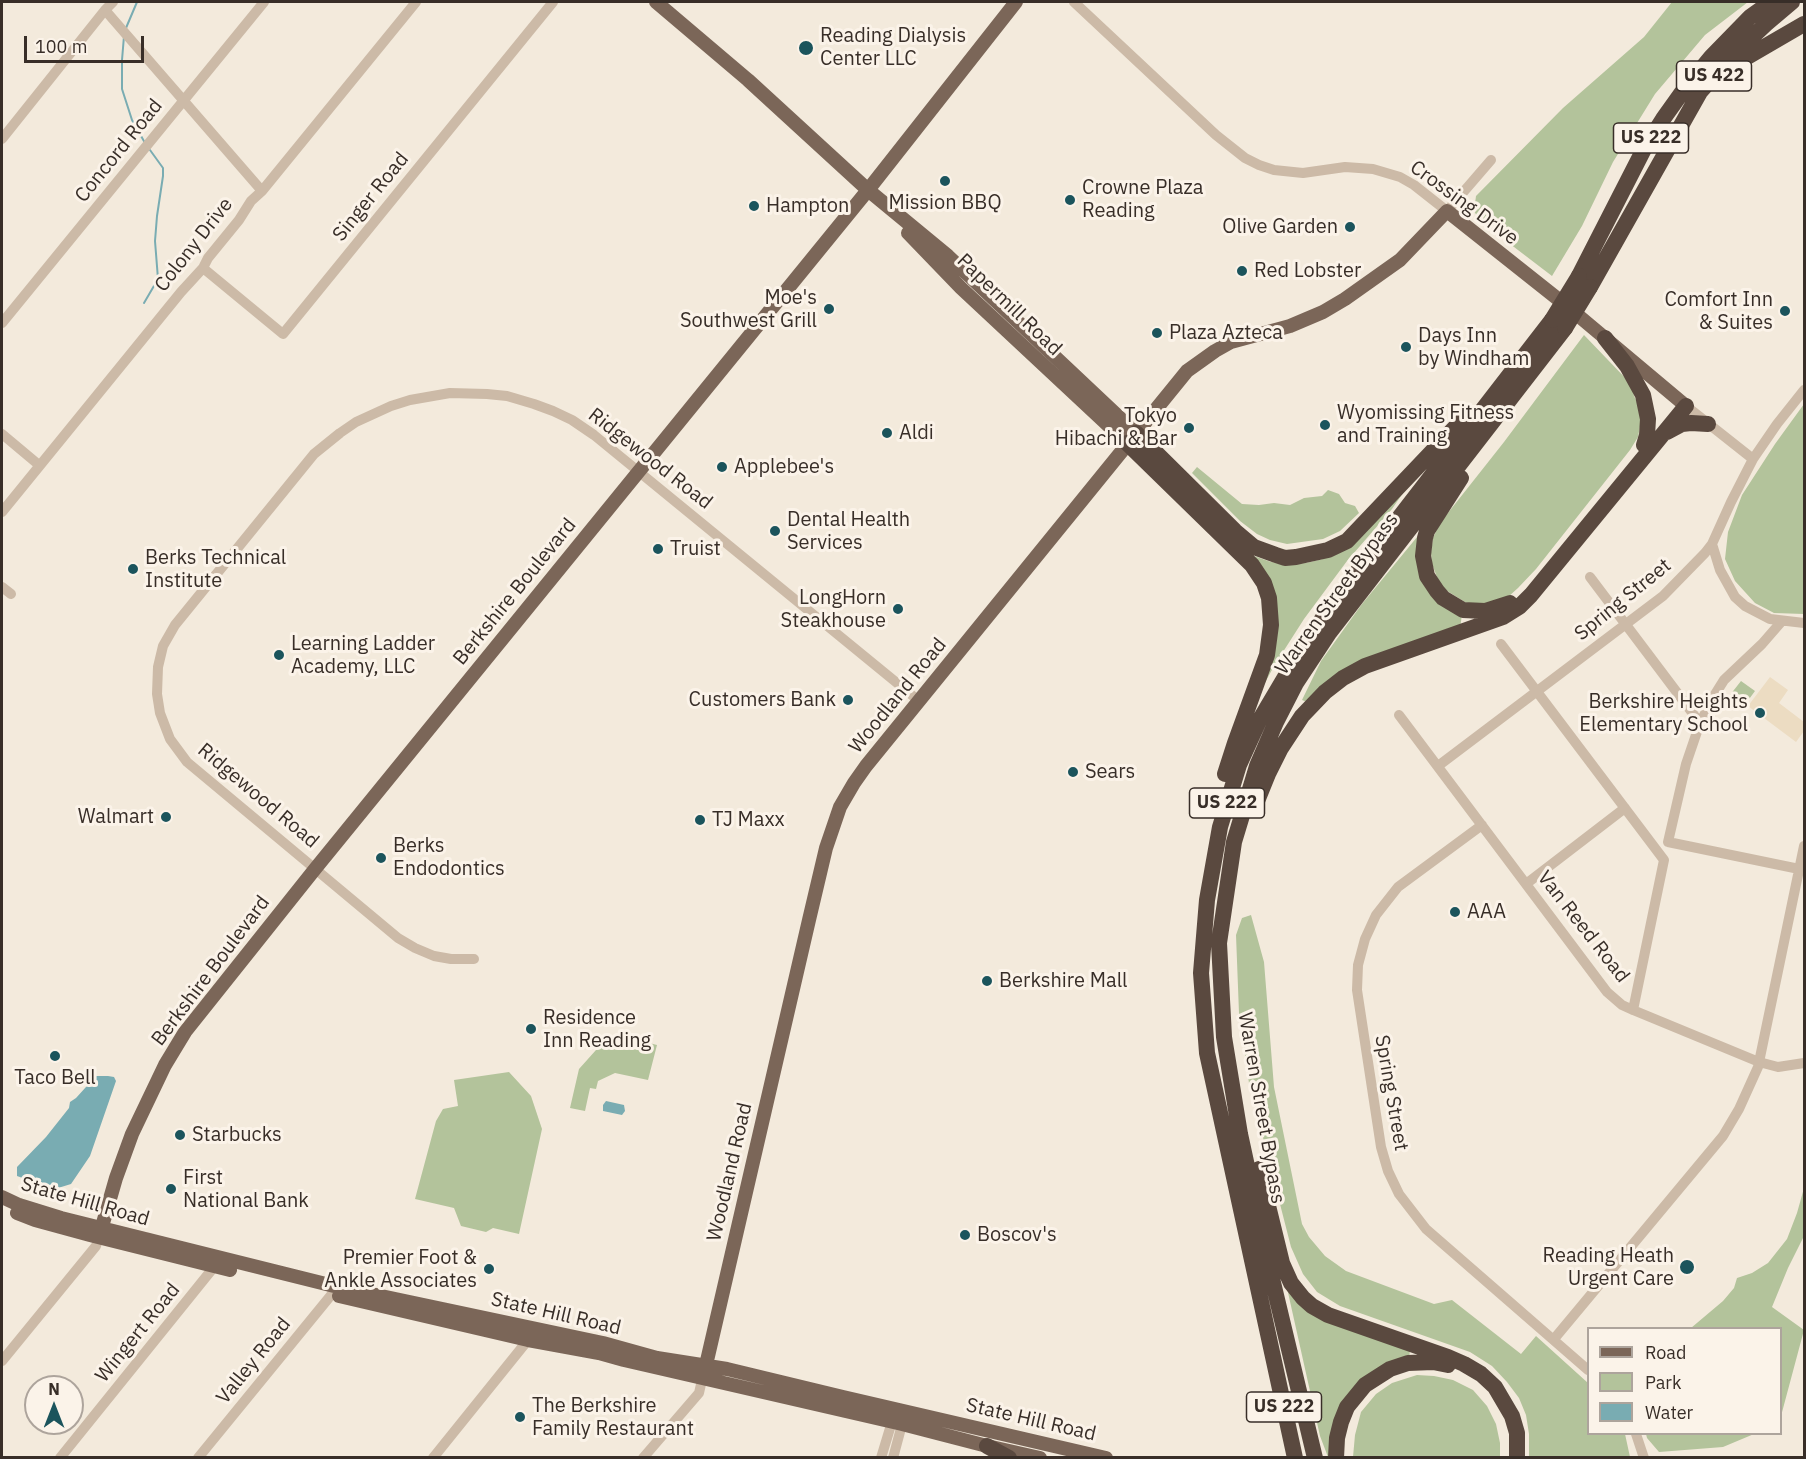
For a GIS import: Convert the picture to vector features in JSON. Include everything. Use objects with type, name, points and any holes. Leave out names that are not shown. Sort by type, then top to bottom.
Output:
[{"type":"highway","name":"Warren Street Bypass","points":[[1585,282],[1644,149],[1663,119],[1711,57],[1768,2]]},
{"type":"highway","name":"Warren Street Bypass","points":[[1315,1458],[1245,1157],[1224,1037],[1219,943],[1234,842],[1257,766],[1296,684],[1329,633],[1558,329],[1700,92],[1737,51],[1792,2]]},
{"type":"highway","name":"US 222","points":[[1657,167],[1728,70],[1747,56],[1804,24]]},
{"type":"highway","name":"Warren Street Bypass","points":[[1295,1458],[1207,1053],[1201,973],[1207,900],[1220,827],[1239,765],[1259,722],[1289,668],[1334,602],[1539,337],[1558,329]]},
{"type":"highway","points":[[1558,329],[1532,382],[1466,470],[1427,531],[1423,548],[1424,567],[1437,591],[1448,602],[1463,610],[1471,611],[1494,609],[1511,603],[1650,444],[1677,426],[1691,423],[1708,424]]},
{"type":"highway","points":[[1132,438],[1254,547],[1286,558],[1317,553],[1347,541],[1539,337]]},
{"type":"highway","points":[[1605,338],[1627,366],[1643,395],[1650,444]]},
{"type":"highway","points":[[1219,943],[1257,800],[1281,748],[1302,716],[1325,692],[1343,678],[1365,666],[1503,617],[1519,607],[1531,595],[1683,403]]},
{"type":"highway","points":[[1132,438],[1252,565],[1264,583],[1271,607],[1271,637],[1267,655],[1231,754],[1211,820],[1202,864],[1197,901],[1201,973]]},
{"type":"highway","points":[[1224,1037],[1282,1263],[1294,1287],[1308,1302],[1322,1312],[1448,1357],[1481,1374],[1502,1395],[1512,1416],[1517,1433],[1515,1458]]},
{"type":"highway","points":[[1336,1458],[1341,1422],[1347,1407],[1358,1392],[1373,1379],[1390,1369],[1425,1362],[1459,1369],[1475,1378],[1493,1394],[1509,1425],[1515,1458]]},
{"type":"highway","points":[[987,1446],[1009,1458]]},
{"type":"main road","name":"Papermill Road","points":[[656,2],[748,80],[868,190],[961,288],[1132,438]]},
{"type":"main road","name":"Berkshire Boulevard","points":[[101,1233],[116,1178],[151,1091],[172,1052],[204,1007],[868,190],[1016,2]]},
{"type":"main road","name":"Crossing Drive","points":[[1448,211],[1683,403]]},
{"type":"main road","name":"Woodland Road","points":[[704,1371],[831,831],[840,807],[854,783],[1187,371],[1215,351],[1248,337],[1284,328],[1309,318],[1345,299],[1400,260],[1448,211]]},
{"type":"main road","name":"State Hill Road","points":[[2,1197],[101,1233]]},
{"type":"main road","name":"State Hill Road","points":[[2,1206],[35,1220],[101,1233],[333,1290],[530,1334],[603,1343],[704,1371],[735,1370],[899,1417],[987,1446],[1040,1458]]},
{"type":"main road","name":"State Hill Road","points":[[899,1417],[1106,1458]]},
{"type":"street","name":"Concord Road","points":[[2,323],[264,2]]},
{"type":"street","name":"Colony Drive","points":[[2,512],[203,267],[239,220],[250,201],[262,191],[416,2]]},
{"type":"street","name":"Singer Road","points":[[203,267],[283,334],[553,2]]},
{"type":"street","name":"Crossing Drive","points":[[1074,2],[1216,135],[1251,162],[1287,172],[1314,172],[1354,167],[1380,170],[1401,177],[1448,211]]},
{"type":"street","points":[[2,139],[109,6],[184,100],[262,191]]},
{"type":"street","name":"Woodland Road","points":[[1448,211],[1491,160]]},
{"type":"street","name":"Spring Street","points":[[1438,766],[1664,595],[1712,544],[1754,459],[1781,418],[1804,390]]},
{"type":"street","name":"Ridgewood Road","points":[[474,959],[451,959],[415,948],[393,933],[187,762],[170,739],[158,704],[156,679],[167,637],[187,608],[314,454],[356,422],[410,400],[431,395],[469,392],[507,396],[553,411],[581,426],[639,471],[919,701]]},
{"type":"street","name":"Crossing Drive","points":[[1683,403],[1754,459]]},
{"type":"street","points":[[2,434],[39,465]]},
{"type":"street","points":[[1712,544],[1720,570],[1735,597],[1757,613],[1770,619],[1804,623]]},
{"type":"street","points":[[1590,577],[1700,723]]},
{"type":"street","points":[[2,586],[11,594]]},
{"type":"street","points":[[1782,621],[1762,644],[1724,680],[1700,723],[1681,784],[1668,842],[1802,869]]},
{"type":"street","points":[[1501,644],[1664,860],[1633,1010]]},
{"type":"street","name":"Van Reed Road","points":[[1399,715],[1607,992],[1622,1005],[1759,1062],[1778,1066],[1804,1063]]},
{"type":"street","points":[[1526,884],[1625,808]]},
{"type":"street","name":"Spring Street","points":[[1482,825],[1398,887],[1376,915],[1360,952],[1357,979],[1358,1003],[1381,1147],[1388,1171],[1400,1194],[1426,1229],[1587,1369]]},
{"type":"street","points":[[1554,1339],[1723,1136],[1739,1109],[1759,1062],[1802,869],[1804,846]]},
{"type":"street","points":[[2,1360],[96,1246],[101,1233]]},
{"type":"street","name":"Wingert Road","points":[[60,1458],[218,1263]]},
{"type":"street","name":"Valley Road","points":[[198,1458],[333,1290]]},
{"type":"street","points":[[433,1458],[530,1334]]},
{"type":"street","name":"Woodland Road","points":[[644,1458],[699,1393],[704,1371]]},
{"type":"street","points":[[881,1458],[899,1417]]},
{"type":"street","points":[[894,1458],[899,1417]]},
{"type":"street","points":[[1636,1435],[1644,1458]]},
{"type":"green space","points":[[1672,2],[1748,2],[1705,35],[1655,94],[1613,162],[1582,226],[1552,276],[1480,221],[1474,211],[1476,196],[1563,108],[1644,37]]},
{"type":"green space","points":[[1584,335],[1632,385],[1641,421],[1638,437],[1536,569],[1518,588],[1508,597],[1479,605],[1465,602],[1444,589],[1437,577],[1432,564],[1433,538],[1440,523]]},
{"type":"green space","points":[[1804,404],[1804,614],[1774,613],[1755,603],[1735,581],[1725,559],[1728,532],[1742,495]]},
{"type":"green space","points":[[1197,467],[1242,504],[1290,505],[1304,498],[1322,496],[1328,490],[1339,494],[1345,503],[1355,506],[1359,513],[1340,531],[1323,539],[1287,544],[1270,540],[1257,534],[1240,521],[1192,473]]},
{"type":"green space","points":[[1412,480],[1392,509],[1347,561],[1304,619],[1274,666],[1252,707],[1275,647],[1254,556],[1271,562],[1288,564],[1323,559]]},
{"type":"green space","points":[[1422,531],[1418,562],[1462,614],[1460,629],[1420,642],[1309,703],[1302,700],[1321,661],[1362,604]]},
{"type":"green space","points":[[1741,681],[1755,691],[1744,706],[1730,695]]},
{"type":"green space","points":[[1251,915],[1264,962],[1274,1087],[1302,1224],[1309,1237],[1325,1256],[1346,1271],[1434,1304],[1452,1300],[1521,1354],[1536,1336],[1587,1382],[1587,1435],[1625,1435],[1630,1457],[1529,1457],[1526,1415],[1519,1398],[1492,1366],[1470,1352],[1340,1306],[1317,1292],[1303,1274],[1291,1247],[1249,1083],[1239,1013],[1236,935],[1242,918]]},
{"type":"green space","points":[[622,1040],[637,1040],[657,1045],[648,1080],[615,1073],[598,1081],[596,1089],[590,1088],[585,1111],[570,1108],[579,1069],[596,1050]]},
{"type":"green space","points":[[509,1072],[531,1096],[542,1129],[519,1234],[493,1228],[486,1232],[461,1226],[454,1208],[415,1199],[436,1121],[443,1109],[458,1106],[454,1080]]},
{"type":"green space","points":[[1804,1188],[1804,1236],[1772,1307],[1804,1330],[1782,1412],[1782,1327],[1692,1327],[1723,1301],[1734,1288],[1737,1278],[1752,1273],[1768,1263],[1787,1239]]},
{"type":"green space","points":[[1287,1288],[1410,1350],[1409,1359],[1365,1380],[1332,1457],[1328,1457],[1320,1436]]},
{"type":"green space","points":[[1417,1375],[1453,1380],[1473,1390],[1487,1406],[1496,1424],[1500,1457],[1353,1457],[1355,1435],[1361,1412],[1376,1394],[1392,1383]]},
{"type":"green space","points":[[1646,1435],[1752,1435],[1723,1447],[1659,1452]]},
{"type":"shaded area","points":[[1770,677],[1788,690],[1779,703],[1804,722],[1804,731],[1796,742],[1748,706]]},
{"type":"water","points":[[96,1076],[114,1077],[116,1081],[90,1156],[71,1184],[58,1188],[17,1176],[17,1167],[46,1137],[69,1108],[70,1102]]},
{"type":"water","points":[[606,1101],[624,1105],[625,1111],[622,1115],[603,1111]]},
{"type":"waterway","points":[[126,28],[137,2]]},
{"type":"waterway","points":[[124,36],[122,89],[132,120],[145,143]]},
{"type":"waterway","points":[[144,303],[158,279],[155,241],[163,176],[163,168],[150,150]]},
{"type":"place","name":"Reading Dialysis Center LLC","points":[[806,48]]},
{"type":"place","name":"Mission BBQ","points":[[945,181]]},
{"type":"place","name":"Crowne Plaza Reading","points":[[1070,200]]},
{"type":"place","name":"Hampton","points":[[754,206]]},
{"type":"place","name":"Olive Garden","points":[[1350,227]]},
{"type":"place","name":"Red Lobster","points":[[1242,271]]},
{"type":"place","name":"Moe's Southwest Grill","points":[[829,309]]},
{"type":"place","name":"Comfort Inn & Suites","points":[[1785,311]]},
{"type":"place","name":"Plaza Azteca","points":[[1157,333]]},
{"type":"place","name":"Days Inn by Windham","points":[[1406,347]]},
{"type":"place","name":"Wyomissing Fitness and Training","points":[[1325,425]]},
{"type":"place","name":"Tokyo Hibachi & Bar","points":[[1189,428]]},
{"type":"place","name":"Aldi","points":[[887,433]]},
{"type":"place","name":"Applebee's","points":[[722,467]]},
{"type":"place","name":"Dental Health Services","points":[[775,531]]},
{"type":"place","name":"Truist","points":[[658,549]]},
{"type":"place","name":"Berks Technical Institute","points":[[133,569]]},
{"type":"place","name":"LongHorn Steakhouse","points":[[898,609]]},
{"type":"place","name":"Learning Ladder Academy, LLC","points":[[279,655]]},
{"type":"place","name":"Customers Bank","points":[[848,700]]},
{"type":"place","name":"Berkshire Heights Elementary School","points":[[1760,713]]},
{"type":"place","name":"Sears","points":[[1073,772]]},
{"type":"place","name":"Walmart","points":[[166,817]]},
{"type":"place","name":"TJ Maxx","points":[[700,820]]},
{"type":"place","name":"Berks Endodontics","points":[[381,858]]},
{"type":"place","name":"AAA","points":[[1455,912]]},
{"type":"place","name":"Berkshire Mall","points":[[987,981]]},
{"type":"place","name":"Residence Inn Reading","points":[[531,1029]]},
{"type":"place","name":"Taco Bell","points":[[55,1056]]},
{"type":"place","name":"Starbucks","points":[[180,1135]]},
{"type":"place","name":"First National Bank","points":[[171,1189]]},
{"type":"place","name":"Boscov's","points":[[965,1235]]},
{"type":"place","name":"Reading Heath Urgent Care","points":[[1687,1267]]},
{"type":"place","name":"Premier Foot & Ankle Associates","points":[[489,1269]]},
{"type":"place","name":"The Berkshire Family Restaurant","points":[[520,1417]]}]
